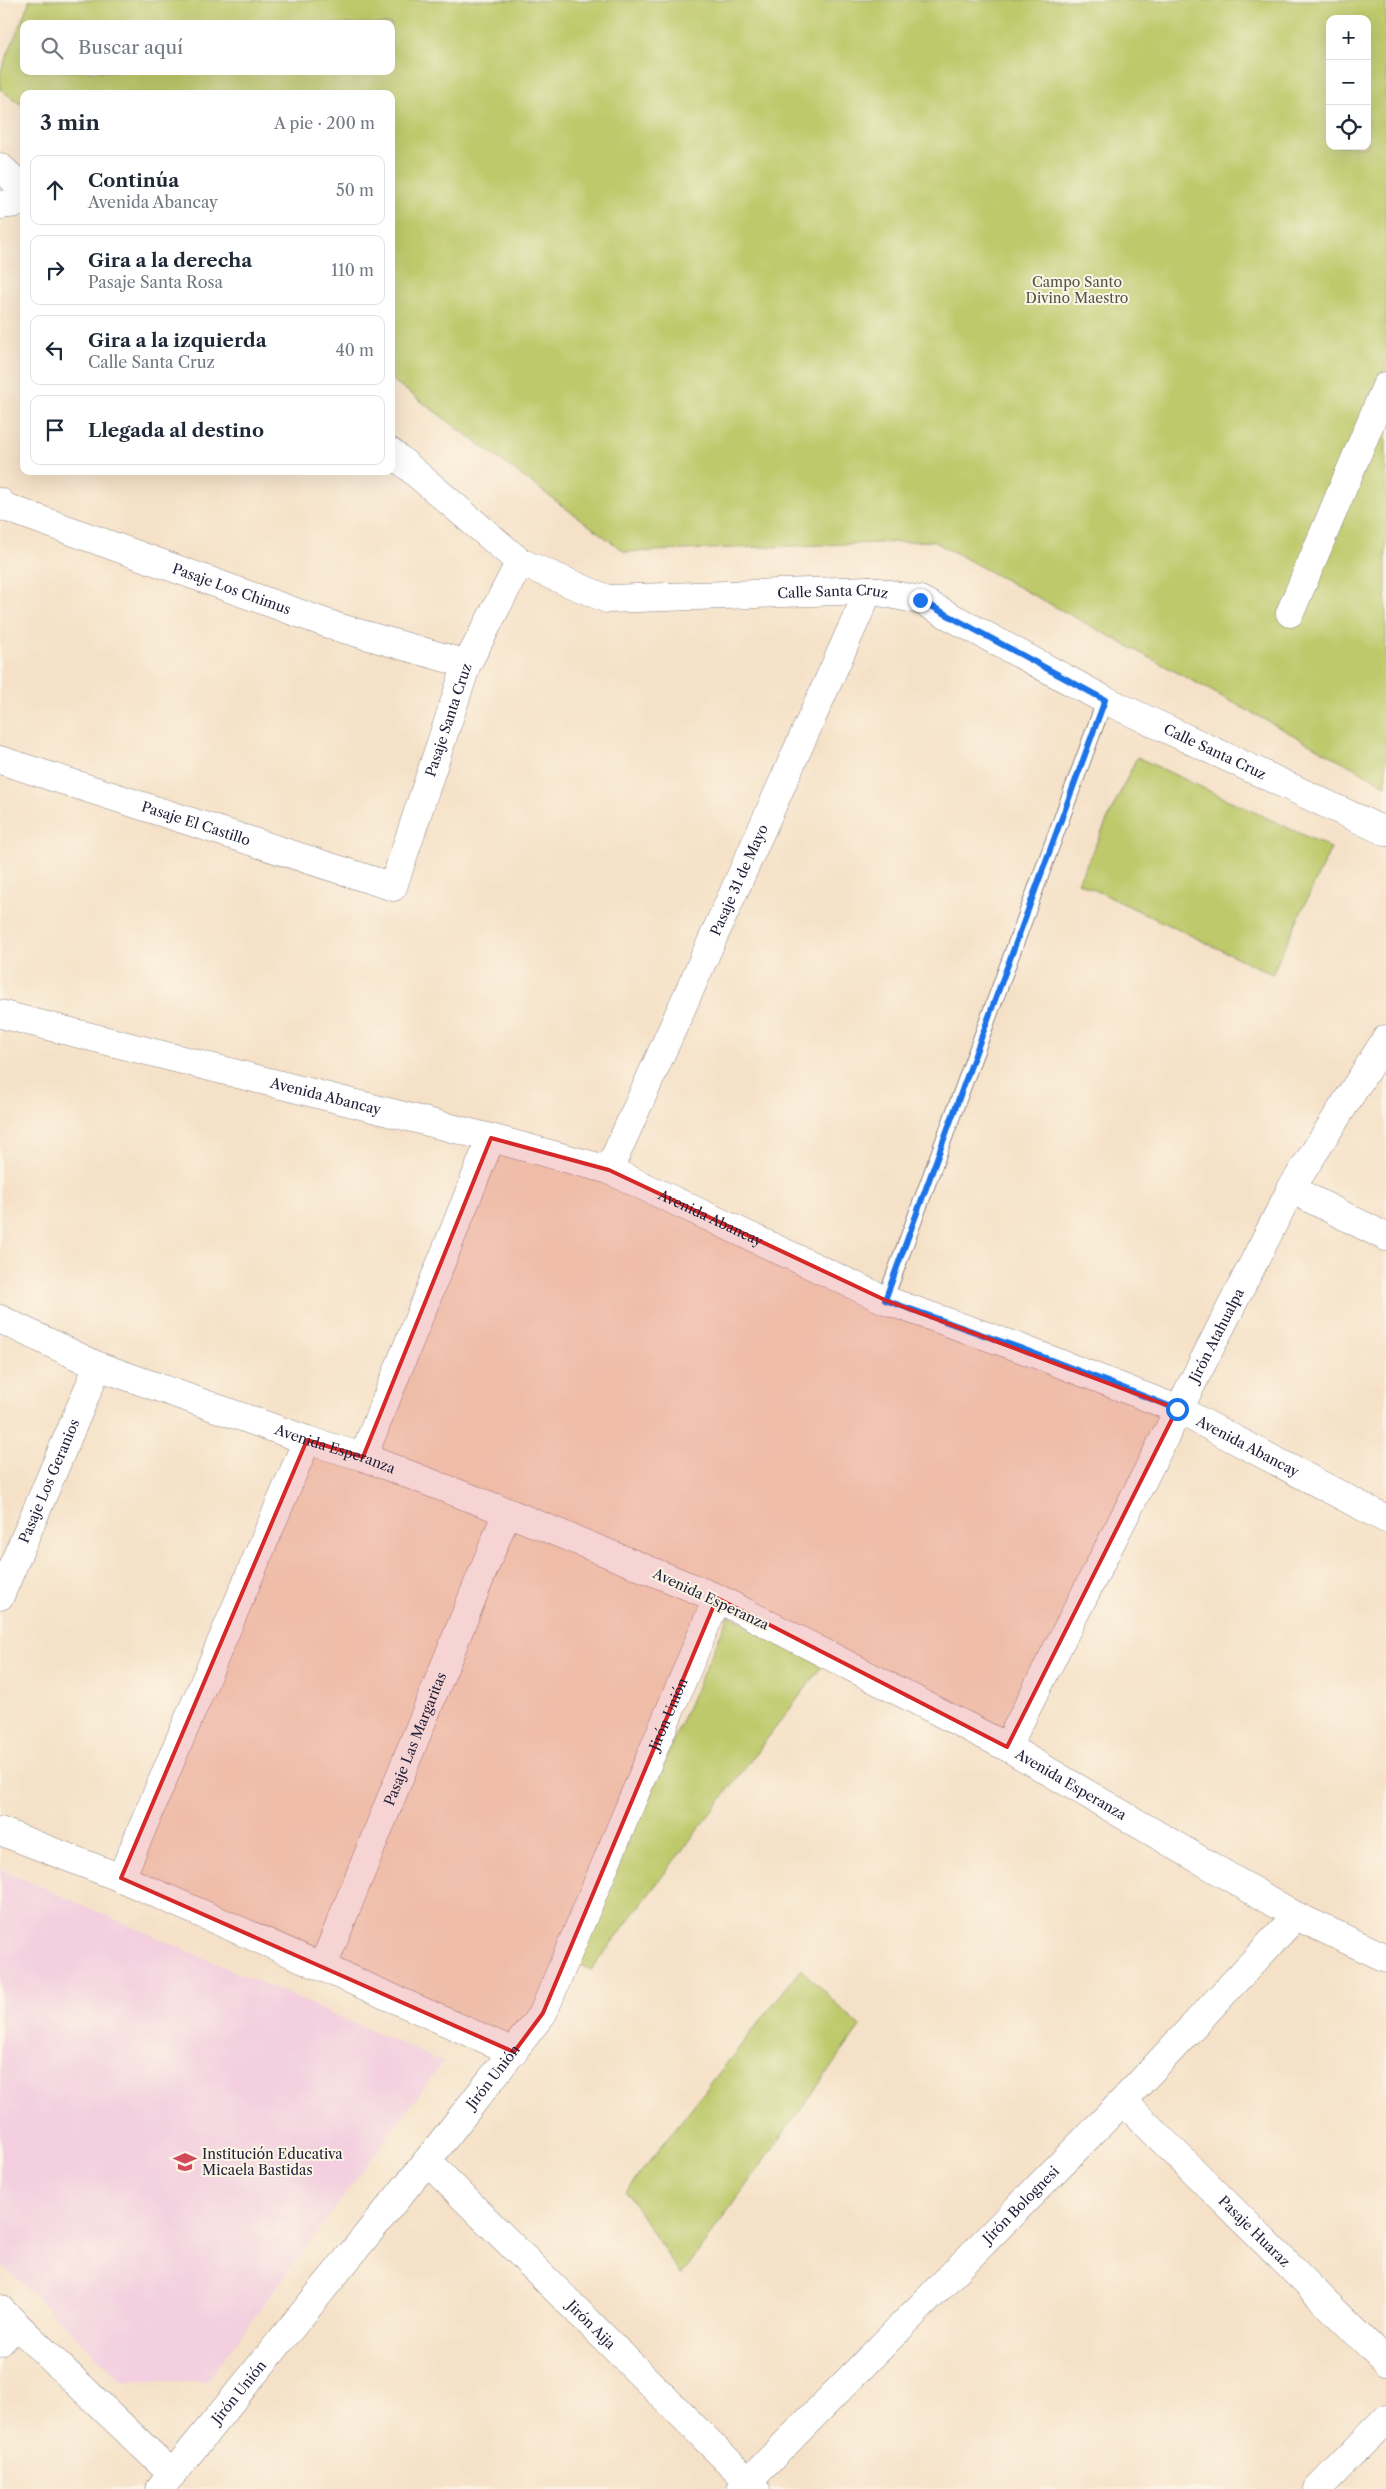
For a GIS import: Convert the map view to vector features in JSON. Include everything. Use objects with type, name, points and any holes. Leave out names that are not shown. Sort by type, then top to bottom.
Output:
[{"type":"street","points":[[0,167],[20,185]]},
{"type":"street","points":[[0,205],[20,202]]},
{"type":"street","points":[[1290,613],[1386,386]]},
{"type":"street","name":"Calle Santa Cruz","points":[[395,455],[520,562],[607,599],[869,590],[920,600],[1105,700],[1386,832]]},
{"type":"street","name":"Pasaje Los Chimus","points":[[0,502],[5,507],[337,627],[466,664]]},
{"type":"street","name":"Pasaje Santa Cruz","points":[[393,887],[466,664],[520,562]]},
{"type":"street","name":"Pasaje 31 de Mayo","points":[[609,1170],[869,590]]},
{"type":"street","name":"Pasaje El Castillo","points":[[0,760],[393,887]]},
{"type":"street","name":"Avenida Abancay","points":[[0,1014],[491,1138],[609,1170],[885,1300],[1020,1348],[1177,1409],[1386,1519]]},
{"type":"street","name":"Jirón Atahualpa","points":[[1007,1747],[1177,1409],[1292,1189],[1386,1039]]},
{"type":"street","points":[[363,1457],[491,1138]]},
{"type":"street","points":[[1292,1189],[1386,1237]]},
{"type":"street","name":"Avenida Esperanza","points":[[0,1320],[98,1366],[307,1440],[363,1457],[507,1512],[717,1598],[1007,1747],[1296,1916],[1386,1958]]},
{"type":"street","name":"Pasaje Los Geranios","points":[[0,1596],[98,1366]]},
{"type":"street","points":[[121,1878],[307,1440]]},
{"type":"street","name":"Pasaje Las Margaritas","points":[[323,1966],[507,1512]]},
{"type":"street","name":"Jirón Unión","points":[[166,2482],[427,2161],[543,2013],[717,1598]]},
{"type":"street","points":[[0,1831],[121,1878],[514,2052]]},
{"type":"street","name":"Jirón Bolognesi","points":[[748,2487],[1123,2101],[1296,1916]]},
{"type":"street","name":"Pasaje Huaraz","points":[[1123,2101],[1386,2362]]},
{"type":"street","name":"Jirón Aija","points":[[427,2161],[748,2487]]},
{"type":"street","points":[[5,2325],[166,2482]]},
{"type":"street","points":[[1318,2489],[1386,2419]]},
{"type":"lane","points":[[885,1300],[1105,700]]},
{"type":"highlighted area","points":[[491,1138],[609,1170],[885,1300],[1177,1409],[1007,1747],[717,1598],[543,2013],[514,2052],[121,1878],[307,1440],[363,1457]]},
{"type":"shaded area","name":"Institución Educativa Micaela Bastidas","points":[[0,1869],[443,2062],[207,2381],[122,2381],[0,2263]]},
{"type":"green space","name":"Campo Santo Divino Maestro","points":[[30,0],[1386,0],[1386,785],[933,541],[625,552],[395,382],[395,90],[20,90],[20,104],[0,89],[0,73],[20,24],[20,75],[395,75],[395,20],[22,20]]},
{"type":"green space","points":[[1137,757],[1331,848],[1272,974],[1078,882]]},
{"type":"green space","points":[[729,1615],[824,1664],[591,1970],[574,1962]]},
{"type":"green space","points":[[801,1969],[860,2027],[681,2276],[626,2191]]},
{"type":"place","name":"Institución Educativa Micaela Bastidas","points":[[185,2162]]},
{"type":"route","points":[[920,600],[1105,700],[885,1300],[1020,1348],[1177,1409]]}]
